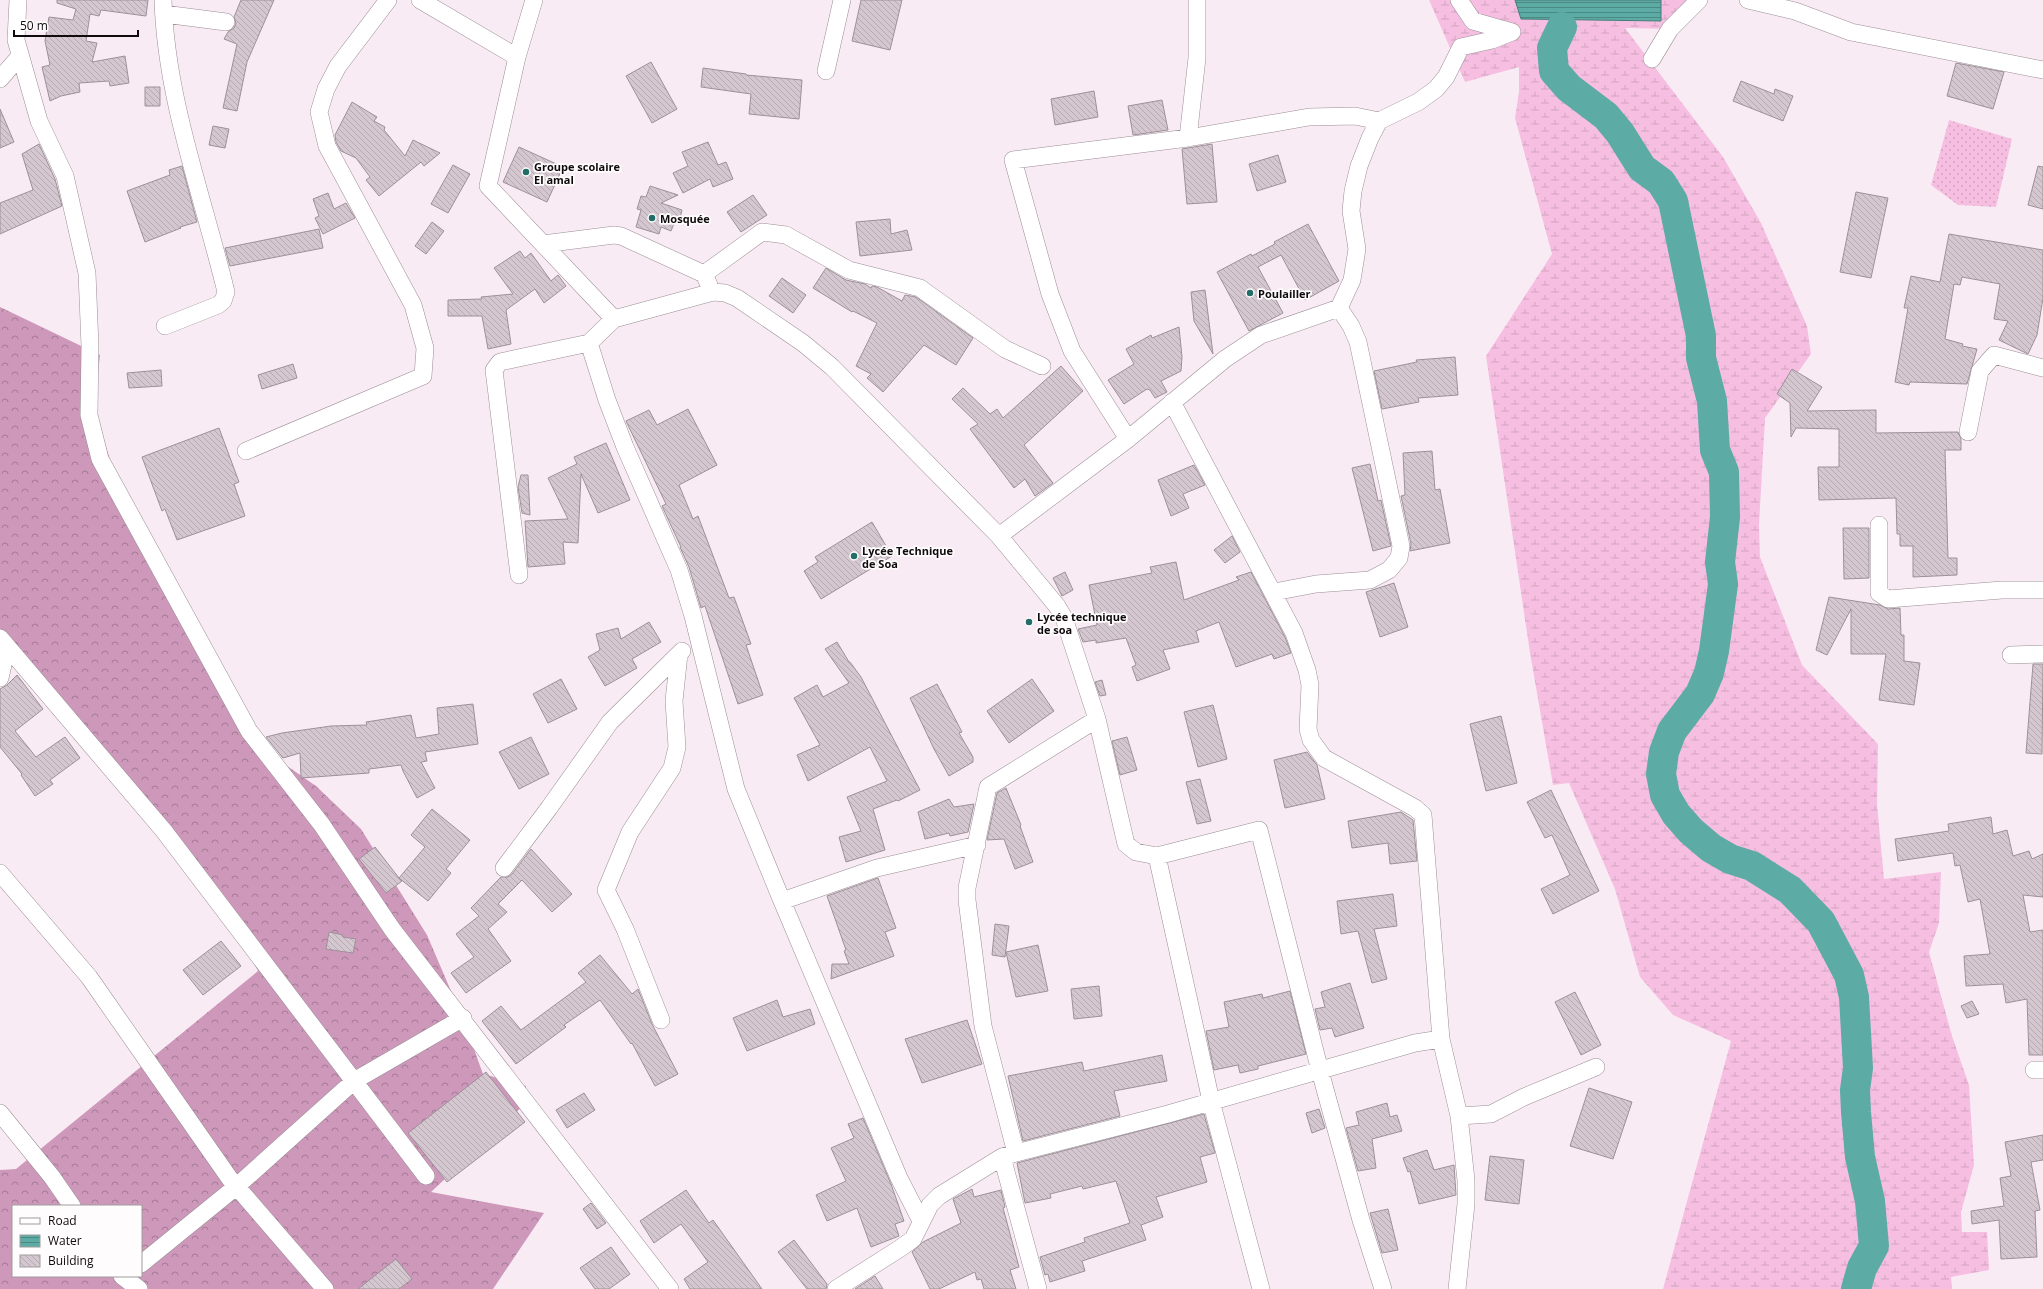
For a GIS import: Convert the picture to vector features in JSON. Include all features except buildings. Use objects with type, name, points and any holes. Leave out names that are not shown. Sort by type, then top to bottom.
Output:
[{"type":"street","points":[[18,0],[16,40],[20,56],[39,121],[65,176],[87,273],[90,346],[89,415],[100,459],[249,731],[322,826],[392,929],[463,1018],[670,1289]]},
{"type":"street","points":[[246,451],[423,376],[425,348],[413,305],[327,146],[319,112],[326,89],[338,66],[388,0]]},
{"type":"street","points":[[420,0],[517,57]]},
{"type":"street","points":[[534,0],[517,57],[488,186],[614,319]]},
{"type":"street","points":[[826,71],[842,0]]},
{"type":"street","points":[[1188,138],[1197,58],[1197,0]]},
{"type":"street","points":[[1128,439],[1072,351],[1050,294],[1013,160],[1188,138],[1309,117],[1355,116],[1380,121],[1418,102],[1436,89],[1446,77],[1461,47],[1492,40],[1512,32],[1472,21],[1459,0]]},
{"type":"street","points":[[1652,59],[1670,29],[1699,0]]},
{"type":"street","points":[[1748,0],[1795,11],[1851,32],[2043,70]]},
{"type":"street","points":[[165,326],[218,305],[223,301],[226,292],[212,235],[179,119],[164,7],[226,22]]},
{"type":"street","points":[[0,79],[20,56]]},
{"type":"street","points":[[999,536],[1128,439],[1225,359],[1261,335],[1339,308],[1352,280],[1357,248],[1351,211],[1353,190],[1359,166],[1380,121]]},
{"type":"street","points":[[704,274],[762,232],[786,235],[849,270],[920,288],[1006,349],[1042,366]]},
{"type":"street","points":[[543,244],[614,235],[621,236],[704,274],[713,292]]},
{"type":"street","points":[[519,576],[494,370],[500,362],[589,343],[614,319],[713,292],[725,293],[736,298],[803,343],[832,367],[999,536],[1057,606],[1064,618],[1097,719],[1126,844],[1136,852],[1157,856],[1260,830],[1320,1071],[1361,1220],[1382,1289]]},
{"type":"street","points":[[1274,592],[1316,584],[1370,580],[1389,570],[1399,558],[1401,546],[1358,342],[1351,326],[1339,308]]},
{"type":"street","points":[[589,343],[607,400],[625,447],[679,570],[693,616],[696,637],[736,789],[899,1178],[921,1221]]},
{"type":"street","points":[[1968,432],[1980,371],[1994,355],[2043,368]]},
{"type":"street","points":[[1172,402],[1274,592],[1294,633],[1307,670],[1310,685],[1308,729],[1311,740],[1324,758],[1415,808],[1423,815],[1441,1039],[1459,1116],[1466,1180],[1466,1204],[1457,1289]]},
{"type":"street","points":[[1879,525],[1880,593],[1888,599],[2002,590],[2043,590]]},
{"type":"street","points":[[504,868],[610,722],[696,637]]},
{"type":"street","points":[[0,678],[3,642]]},
{"type":"street","points":[[3,642],[164,831],[426,1176]]},
{"type":"street","points":[[661,1020],[625,929],[606,890],[630,832],[672,768],[677,747],[674,702],[679,654]]},
{"type":"street","points":[[2011,655],[2043,654]]},
{"type":"street","points":[[1038,1289],[983,1026],[971,939],[968,888],[988,787],[1097,719]]},
{"type":"street","points":[[782,901],[877,868],[977,845]]},
{"type":"street","points":[[1157,856],[1211,1101],[1261,1289]]},
{"type":"street","points":[[0,873],[89,977],[237,1186],[325,1289]]},
{"type":"street","points":[[142,1263],[237,1186],[354,1081],[463,1018]]},
{"type":"street","points":[[836,1289],[913,1239],[920,1228],[921,1221],[930,1205],[938,1196],[1009,1155],[1168,1114],[1415,1043],[1441,1039]]},
{"type":"street","points":[[1459,1116],[1491,1114],[1524,1097],[1596,1067]]},
{"type":"street","points":[[0,1113],[52,1177],[71,1205]]},
{"type":"street","points":[[124,1277],[139,1289]]},
{"type":"green space","points":[[1429,0],[1515,0],[1521,19],[1661,21],[1661,0],[1699,0],[1670,29],[1625,28],[1723,157],[1761,223],[1807,326],[1811,354],[1765,418],[1759,525],[1760,557],[1802,665],[1878,744],[1877,804],[1884,879],[1941,872],[1939,923],[1929,952],[1952,1036],[1969,1085],[1974,1165],[1961,1212],[1962,1232],[1987,1232],[1989,1270],[1951,1277],[1952,1289],[1663,1289],[1731,1041],[1673,1015],[1640,977],[1615,889],[1569,783],[1553,785],[1530,653],[1486,356],[1552,254],[1515,118],[1519,92],[1519,67],[1465,82]]},
{"type":"green space","points":[[1949,120],[2012,139],[1996,207],[1958,205],[1931,185]]},
{"type":"green space","points":[[0,307],[100,355],[94,409],[113,469],[264,750],[316,786],[361,829],[427,935],[463,1019],[483,1074],[526,1086],[526,1103],[431,1192],[544,1213],[493,1289],[0,1289],[0,1170],[16,1169],[258,971],[231,917],[0,638]]},
{"type":"water","points":[[1515,0],[1661,0],[1661,21],[1521,19]]},
{"type":"waterway","points":[[1562,27],[1552,48],[1554,71],[1569,88],[1606,116],[1620,133],[1642,168],[1661,182],[1673,201],[1701,336],[1701,358],[1712,401],[1715,450],[1724,472],[1725,517],[1720,562],[1723,584],[1714,651],[1709,673],[1700,694],[1672,731],[1664,752],[1661,774],[1665,795],[1676,814],[1691,831],[1711,848],[1730,859],[1752,866],[1790,890],[1821,922],[1849,975],[1854,997],[1858,1068],[1855,1090],[1860,1157],[1870,1201],[1874,1246],[1862,1268],[1856,1289]]},
{"type":"place","name":"Groupe scolaire El amal","points":[[526,172]]},
{"type":"place","name":"Mosquée","points":[[652,218]]},
{"type":"place","name":"Poulailler","points":[[1250,293]]},
{"type":"place","name":"Lycée Technique de Soa","points":[[854,556]]},
{"type":"place","name":"Lycée technique de soa","points":[[1029,622]]}]
